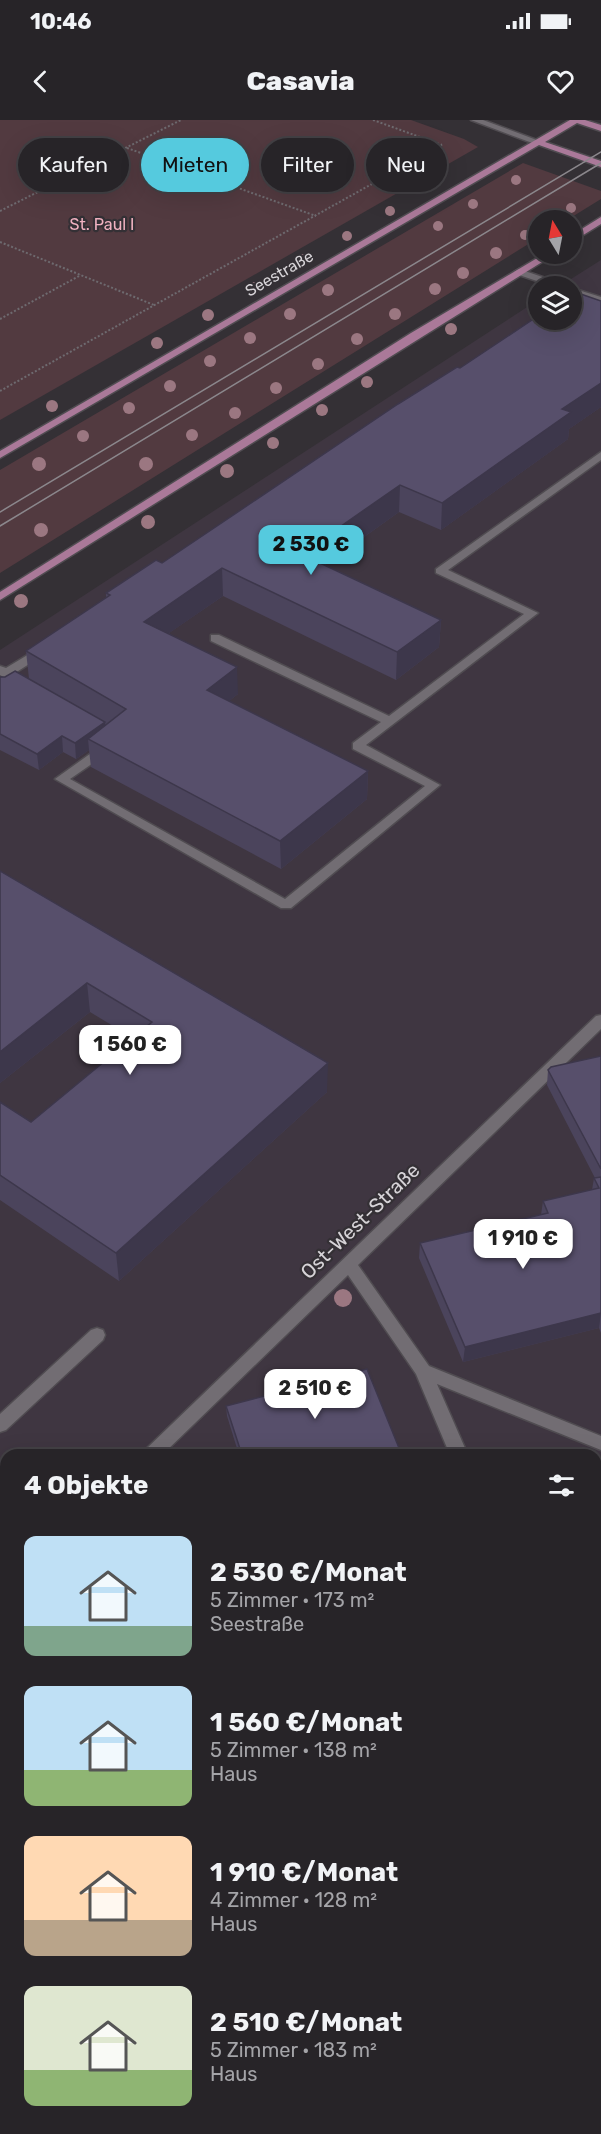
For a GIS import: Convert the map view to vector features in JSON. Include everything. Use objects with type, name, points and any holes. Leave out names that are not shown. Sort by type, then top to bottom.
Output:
[{"type":"main road","name":"Seestraße","points":[[0,455],[576,120]]},
{"type":"main road","points":[[576,120],[601,128]]},
{"type":"main road","points":[[538,142],[601,164]]},
{"type":"main road","points":[[582,232],[601,220]]},
{"type":"main road","points":[[0,597],[414,335],[533,264]]},
{"type":"street","points":[[475,120],[538,142]]},
{"type":"street","points":[[519,272],[531,276]]},
{"type":"street","points":[[582,294],[601,300]]},
{"type":"street","points":[[120,738],[61,779],[286,905],[434,785],[357,746],[532,613],[440,571],[601,455]]},
{"type":"street","points":[[215,638],[390,721]]},
{"type":"street","points":[[3,671],[57,641]]},
{"type":"street","points":[[3,671],[38,691]]},
{"type":"street","name":"Ost-West-Straße","points":[[157,1449],[600,1022]]},
{"type":"street","points":[[348,1263],[423,1371],[456,1449]]},
{"type":"street","points":[[0,1425],[97,1335]]},
{"type":"street","points":[[423,1371],[601,1443]]},
{"type":"path","points":[[129,146],[181,120]]},
{"type":"path","points":[[0,391],[442,145],[374,120]]},
{"type":"path","points":[[129,148],[316,216]]},
{"type":"path","points":[[0,211],[37,192]]},
{"type":"path","points":[[0,242],[154,305]]},
{"type":"path","points":[[0,318],[82,275]]},
{"type":"shaded area","points":[[601,260],[601,1449],[0,1449],[0,650],[528,307],[528,330],[582,330],[582,276],[576,276]]},
{"type":"green space","name":"St. Paul I","points":[[0,120],[411,120],[464,139],[478,147],[447,165],[447,138],[366,138],[366,192],[399,192],[0,420]]},
{"type":"green space","points":[[523,163],[601,191],[601,199],[582,211],[528,210],[528,244],[0,573],[0,470]]},
{"type":"building","points":[[582,294],[601,301],[601,383],[562,409],[571,412],[442,503],[400,485],[301,554],[441,620],[397,652],[222,568],[144,622],[237,667],[207,690],[368,771],[280,841],[88,739],[126,709],[26,651],[110,595],[106,593],[156,560],[162,563],[398,404],[457,367],[460,368],[528,323],[528,330],[582,330]]},
{"type":"building","points":[[15,671],[105,722],[75,743],[62,736],[37,754],[0,734],[0,677],[5,677]]},
{"type":"building","points":[[0,871],[328,1063],[116,1253],[0,1175],[0,1102],[31,1122],[152,1022],[87,983],[0,1052]]},
{"type":"building","points":[[601,1056],[601,1169],[548,1070],[551,1067]]},
{"type":"building","points":[[601,1177],[601,1313],[465,1347],[420,1243],[548,1213],[543,1201],[599,1188],[594,1178]]},
{"type":"building","points":[[367,1369],[399,1448],[240,1449],[226,1406]]},
{"type":"tram line","points":[[0,512],[601,152]]},
{"type":"tram line","points":[[0,526],[601,163]]}]
